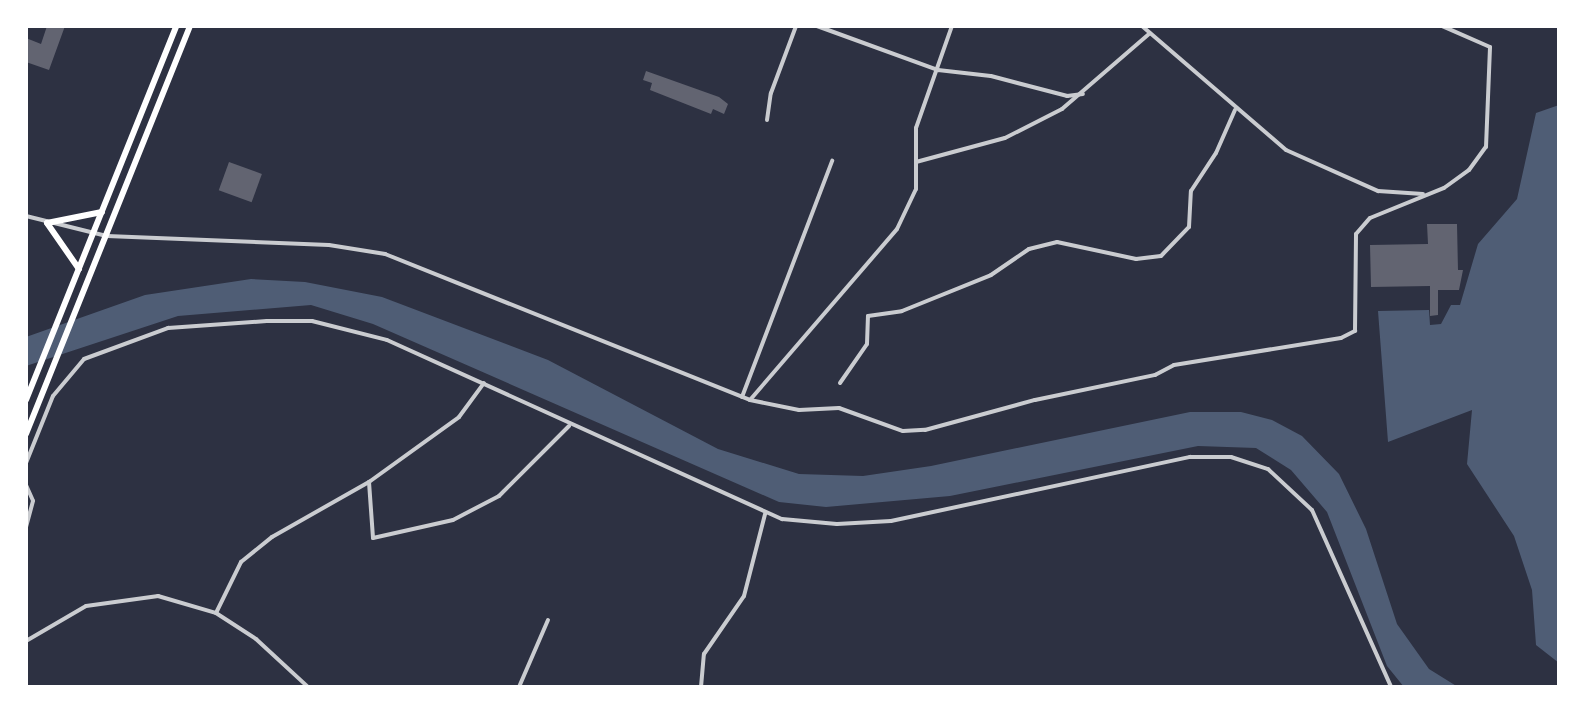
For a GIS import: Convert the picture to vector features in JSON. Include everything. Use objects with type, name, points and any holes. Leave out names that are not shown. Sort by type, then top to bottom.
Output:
[{"type":"main road","points":[[26,400],[176,26]]},
{"type":"main road","points":[[26,434],[190,26]]},
{"type":"main road","points":[[79,269],[47,223],[102,212]]},
{"type":"street","points":[[767,120],[771,93],[796,26]]},
{"type":"street","points":[[817,26],[938,70],[991,76],[1067,96],[1083,94]]},
{"type":"street","points":[[750,400],[897,229],[916,189],[916,128],[952,26]]},
{"type":"street","points":[[1142,26],[1235,110],[1286,150],[1378,191],[1425,194]]},
{"type":"street","points":[[26,216],[107,236],[298,243],[385,254],[750,400],[799,410],[839,408],[903,431],[925,430],[1155,375],[1174,365],[1341,338],[1355,331],[1356,234],[1370,218],[1469,170],[1486,147],[1490,47],[1442,26]]},
{"type":"street","points":[[916,162],[1005,138],[1083,94],[1150,33]]},
{"type":"street","points":[[840,383],[867,344],[868,316],[902,311],[991,275],[1029,249],[1057,242],[1136,259],[1161,256],[1189,227],[1191,191],[1235,110]]},
{"type":"street","points":[[742,397],[832,161]]},
{"type":"street","points":[[26,463],[53,396],[75,366],[108,347],[168,328],[312,321],[387,340],[765,514],[837,524],[891,521],[1190,457],[1215,455],[1256,463],[1292,487],[1318,519],[1391,687]]},
{"type":"street","points":[[216,613],[241,562],[272,537],[369,482],[459,417],[484,383]]},
{"type":"street","points":[[369,482],[373,538],[453,520],[499,496],[569,426]]},
{"type":"street","points":[[26,485],[33,501],[26,527]]},
{"type":"street","points":[[701,687],[704,654],[744,596],[765,514]]},
{"type":"street","points":[[26,641],[86,606],[122,598],[158,596],[216,613],[256,639],[308,687]]},
{"type":"street","points":[[519,687],[548,620]]},
{"type":"water","points":[[1559,105],[1559,663],[1536,645],[1532,590],[1514,536],[1467,464],[1472,410],[1388,442],[1378,311],[1429,310],[1430,325],[1441,324],[1451,305],[1460,305],[1478,244],[1517,199],[1536,113]]},
{"type":"water","points":[[251,279],[305,282],[382,297],[548,360],[718,449],[799,474],[863,476],[931,466],[1190,412],[1241,412],[1272,420],[1302,436],[1339,474],[1366,529],[1397,624],[1429,669],[1458,687],[1404,687],[1387,666],[1327,512],[1291,470],[1256,448],[1198,446],[950,496],[826,507],[779,502],[373,324],[311,305],[178,316],[26,366],[26,337],[145,295]]},
{"type":"building","points":[[47,26],[65,26],[49,70],[26,62],[26,38],[41,44]]},
{"type":"building","points":[[646,71],[719,97],[728,104],[724,114],[713,109],[711,114],[650,90],[652,83],[643,80]]},
{"type":"building","points":[[229,162],[262,174],[252,202],[219,190]]},
{"type":"building","points":[[1427,224],[1457,224],[1458,270],[1463,270],[1459,290],[1438,290],[1438,315],[1430,316],[1430,286],[1371,287],[1370,245],[1428,244]]}]
